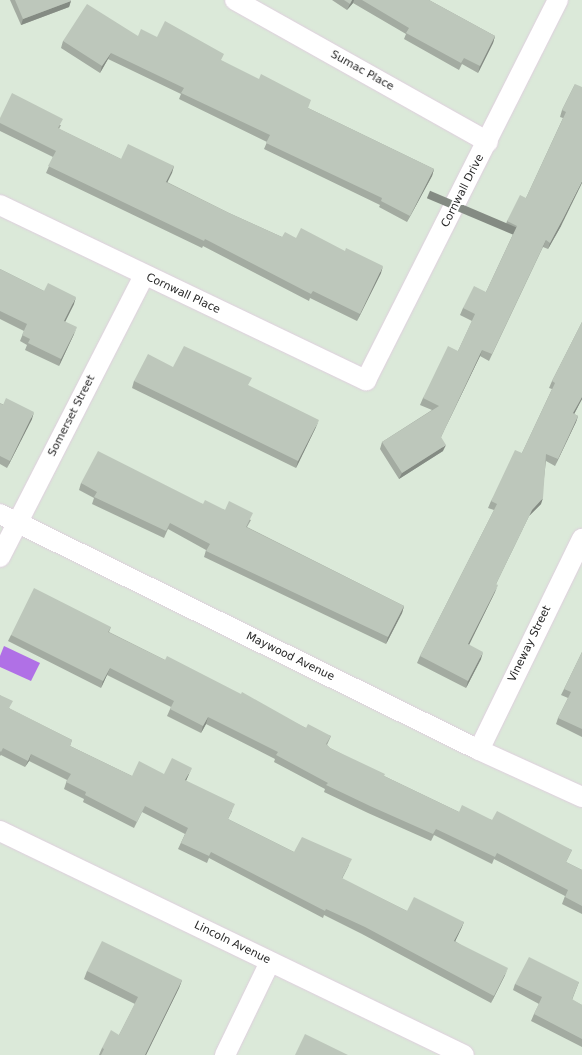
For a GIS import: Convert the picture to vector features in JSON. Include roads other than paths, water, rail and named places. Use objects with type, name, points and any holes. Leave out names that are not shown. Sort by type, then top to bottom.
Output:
[{"type":"street","name":"Sumac Place","points":[[235,0],[488,142]]},
{"type":"street","name":"Cornwall Drive","points":[[366,380],[488,142],[558,0]]},
{"type":"street","name":"Cornwall Place","points":[[0,205],[144,276],[366,380]]},
{"type":"street","name":"Somerset Street","points":[[0,557],[9,518],[144,276]]},
{"type":"street","name":"Maywood Avenue","points":[[9,518],[479,750],[582,797]]},
{"type":"street","name":"Vineway Street","points":[[479,750],[582,539]]},
{"type":"street","name":"Lincoln Avenue","points":[[0,831],[464,1055]]},
{"type":"street","points":[[225,1055],[270,962]]}]
